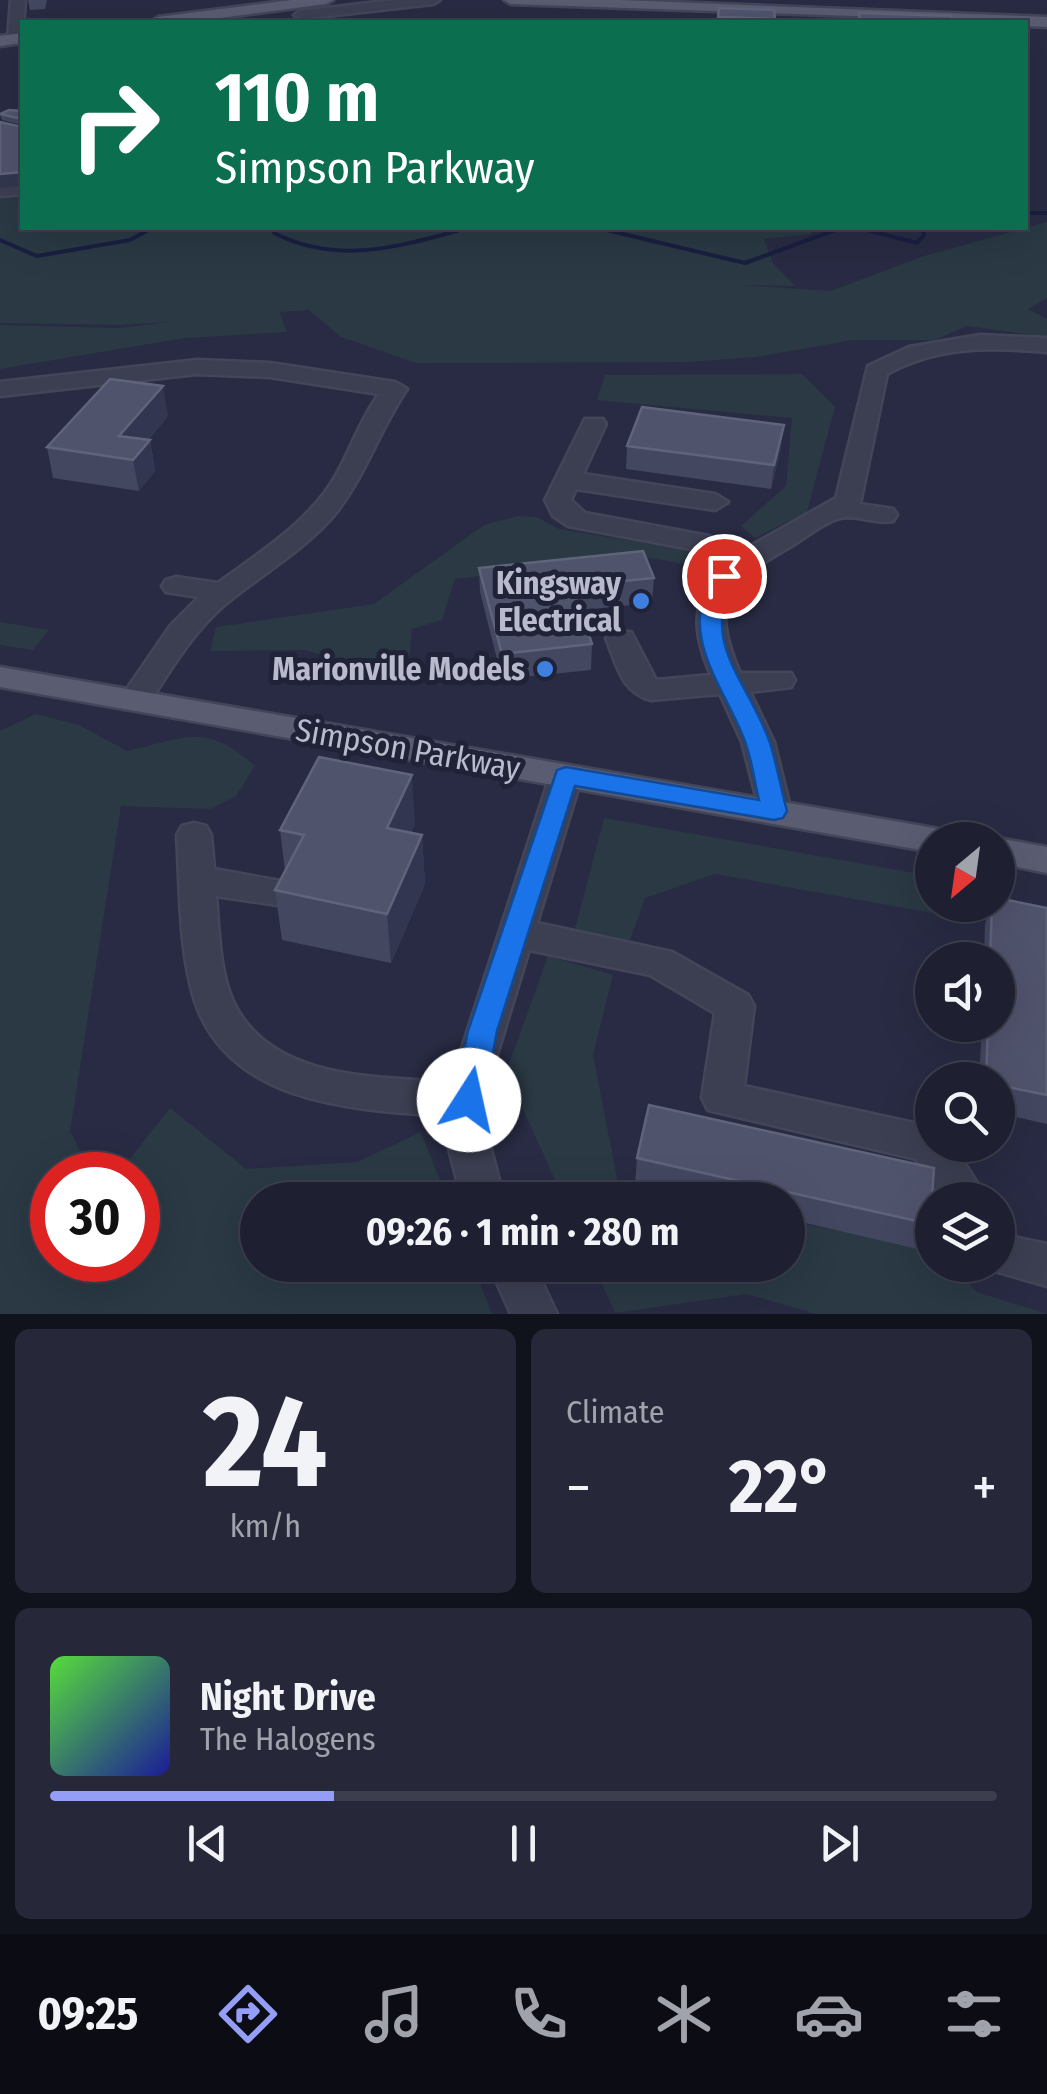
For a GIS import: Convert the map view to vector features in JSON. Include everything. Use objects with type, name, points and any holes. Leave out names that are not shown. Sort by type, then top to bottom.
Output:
[{"type":"main road","points":[[173,20],[326,0]]},
{"type":"main road","points":[[511,0],[585,6],[625,2],[816,18],[925,20]]},
{"type":"main road","name":"Simpson Parkway","points":[[2,680],[915,837]]},
{"type":"main road","points":[[1015,854],[1047,860]]},
{"type":"street","points":[[13,39],[18,0]]},
{"type":"street","points":[[301,14],[427,4]]},
{"type":"street","points":[[774,811],[758,741],[717,655],[708,618],[712,599],[724,576],[848,502],[876,371],[897,358],[928,348],[996,340],[1047,345]]},
{"type":"street","points":[[0,389],[197,367],[270,370],[396,389],[371,422],[347,480],[323,511],[180,631],[134,702]]},
{"type":"street","points":[[594,424],[558,500],[562,510],[577,520],[699,542],[738,565]]},
{"type":"street","points":[[568,480],[714,502]]},
{"type":"street","points":[[839,509],[884,516]]},
{"type":"street","points":[[176,586],[224,592]]},
{"type":"street","points":[[621,638],[639,683],[651,690],[780,680]]},
{"type":"street","points":[[478,1182],[468,1141],[469,1100],[483,1031],[566,776]]},
{"type":"street","points":[[194,835],[213,1002],[237,1042],[266,1065],[306,1083],[469,1100]]},
{"type":"street","points":[[198,880],[284,894]]},
{"type":"street","points":[[516,933],[659,962],[735,1006],[722,1098],[929,1144],[955,1182]]},
{"type":"street","points":[[1015,1258],[1047,1265]]},
{"type":"street","points":[[519,1282],[534,1314]]},
{"type":"shaded area","points":[[20,191],[20,230],[812,230],[811,234],[764,239],[773,263],[795,286],[739,285],[831,291],[924,256],[1047,222],[1047,298],[1028,309],[1047,319],[1047,337],[967,326],[935,340],[853,340],[756,357],[688,362],[416,363],[341,337],[309,310],[279,312],[287,332],[185,338],[0,369],[0,325],[119,328],[169,322],[0,323],[0,195]]},
{"type":"shaded area","points":[[802,374],[835,407],[807,512],[755,538],[741,526],[786,486],[792,418],[597,400],[605,375]]},
{"type":"shaded area","points":[[518,516],[537,517],[559,529],[690,550],[690,565],[644,557],[455,579],[442,620],[412,629],[409,663],[387,674],[305,650],[210,651],[216,627],[374,604],[484,525]]},
{"type":"shaded area","points":[[0,622],[49,630],[33,650],[0,645]]},
{"type":"shaded area","points":[[36,714],[79,725],[127,751],[181,738],[209,738],[238,752],[255,766],[236,796],[210,809],[121,806],[70,1131],[80,1152],[30,1152],[30,1282],[160,1282],[160,1152],[135,1152],[170,1108],[246,1169],[357,1162],[421,1132],[441,1182],[240,1182],[240,1282],[480,1282],[492,1314],[0,1314],[0,731]]},
{"type":"shaded area","points":[[604,818],[915,873],[915,910],[715,874],[645,898],[628,946],[574,933]]},
{"type":"shaded area","points":[[548,956],[613,975],[593,1055],[618,1182],[556,1182],[506,1072]]},
{"type":"shaded area","points":[[805,1224],[915,1246],[915,1282],[968,1282],[977,1292],[1047,1314],[816,1314],[747,1294],[615,1313],[601,1282],[805,1282]]},
{"type":"building","points":[[719,8],[774,10],[775,19],[718,17]]},
{"type":"building","points":[[859,13],[951,16],[952,20],[860,20]]},
{"type":"building","points":[[20,111],[20,119],[0,114]]},
{"type":"building","points":[[0,122],[20,127],[20,172],[0,174]]},
{"type":"building","points":[[110,379],[163,386],[119,436],[150,440],[133,460],[47,447]]},
{"type":"building","points":[[642,407],[784,425],[774,465],[627,446]]},
{"type":"building","points":[[643,551],[654,578],[573,586],[592,644],[502,654],[479,568]]},
{"type":"building","points":[[319,757],[412,775],[387,828],[422,835],[387,914],[275,890],[304,835],[280,830]]},
{"type":"building","points":[[1015,901],[1047,908],[1047,1095],[1015,1088],[1015,1062],[987,1062],[987,1042],[1015,1042],[1015,942],[991,942],[991,922],[1015,922]]},
{"type":"building","points":[[649,1105],[934,1168],[933,1182],[915,1182],[915,1221],[805,1196],[805,1182],[744,1182],[637,1158]]},
{"type":"waterway","points":[[1028,213],[1047,213]]},
{"type":"waterway","points":[[0,240],[37,256],[130,240],[148,230]]},
{"type":"waterway","points":[[276,230],[274,233],[298,243],[346,251],[394,246],[459,230]]},
{"type":"waterway","points":[[606,230],[745,263],[835,230]]},
{"type":"waterway","points":[[835,230],[867,230]]},
{"type":"waterway","points":[[867,230],[917,243],[924,235],[923,230]]},
{"type":"place","name":"Kingsway Electrical","points":[[641,601]]},
{"type":"place","name":"Marionville Models","points":[[545,669]]},
{"type":"route","points":[[469,1100],[483,1031],[566,776],[774,811],[758,741],[717,655],[708,618],[712,599],[724,576]]}]
